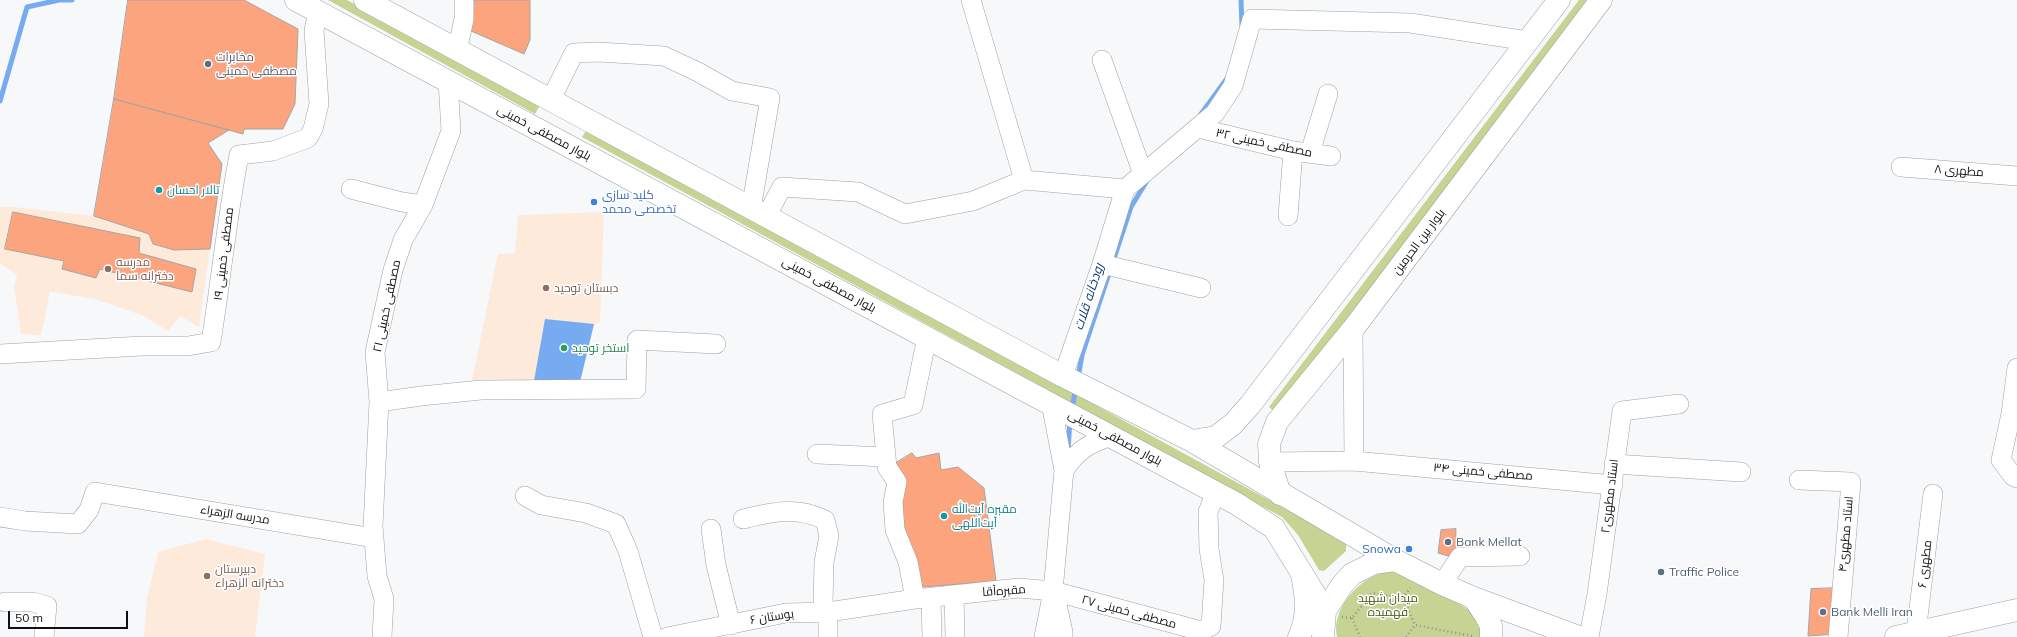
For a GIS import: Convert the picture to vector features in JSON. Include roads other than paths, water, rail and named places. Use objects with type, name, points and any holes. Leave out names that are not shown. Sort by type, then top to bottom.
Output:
[{"type":"main road","name":"بلوار مصطفی خمینی","points":[[296,0],[1216,492],[1274,528],[1301,571],[1332,612]]},
{"type":"main road","points":[[365,0],[457,51],[1064,377],[1192,441],[1280,494],[1395,560],[1442,584],[1474,598],[1580,637]]},
{"type":"main road","points":[[1192,441],[1216,437],[1233,424],[1250,405],[1559,0]]},
{"type":"main road","name":"بلوار بین الحرمین","points":[[1280,494],[1270,462],[1269,444],[1277,422],[1353,329],[1601,0]]},
{"type":"main road","points":[[556,139],[572,112]]},
{"type":"main road","points":[[1250,405],[1277,422]]},
{"type":"main road","points":[[1323,637],[1342,585],[1352,574],[1374,563],[1395,560]]},
{"type":"main road","points":[[1299,637],[1305,616],[1307,598],[1301,571]]},
{"type":"main road","points":[[1474,598],[1486,616],[1490,626],[1491,637]]},
{"type":"main road","points":[[1906,635],[2017,610]]},
{"type":"street","points":[[457,51],[464,19],[464,0]]},
{"type":"street","points":[[971,0],[1024,180]]},
{"type":"street","name":"مصطفی خمینی ۱۹","points":[[0,354],[142,346],[188,346],[210,342],[218,299],[230,206],[239,155],[273,151],[308,138],[313,129],[319,104],[314,30],[318,12]]},
{"type":"street","name":"مصطفی خمینی ۳۲","points":[[1125,189],[1215,113],[1233,86],[1248,38],[1252,19],[1410,23],[1528,41]]},
{"type":"street","points":[[550,101],[574,54],[598,52],[664,56],[698,72],[732,91],[770,98],[758,213]]},
{"type":"street","points":[[1102,60],[1143,174]]},
{"type":"street","name":"مصطفی خمینی ۲۱","points":[[382,637],[384,599],[377,576],[374,538],[375,457],[379,402],[375,352],[393,270],[403,240],[423,205],[451,131],[448,81]]},
{"type":"street","points":[[1288,216],[1301,152],[1328,94]]},
{"type":"street","name":"مصطفی خمینی ۳۲","points":[[1198,128],[1301,152],[1331,156]]},
{"type":"street","name":"مطهری ۸","points":[[1901,167],[2017,176]]},
{"type":"street","points":[[758,213],[782,187],[858,192],[905,214],[973,201],[1024,180],[1125,189],[1102,264],[1064,377]]},
{"type":"street","points":[[351,189],[402,202],[423,205]]},
{"type":"street","points":[[1102,264],[1201,288]]},
{"type":"street","points":[[1353,329],[1354,461]]},
{"type":"street","points":[[926,338],[913,404],[882,414],[887,467],[897,482],[893,502],[895,530],[908,562],[932,637]]},
{"type":"street","points":[[379,402],[481,390],[636,389],[637,340],[716,344]]},
{"type":"street","points":[[2017,368],[2011,414],[2001,460],[2013,476],[2017,478]]},
{"type":"street","points":[[1044,637],[1054,591],[1064,470],[1052,404]]},
{"type":"street","name":"استاد مطهری۲","points":[[1589,637],[1613,485],[1614,464],[1622,411],[1679,404]]},
{"type":"street","points":[[1064,470],[1075,455],[1087,445],[1110,436]]},
{"type":"street","points":[[817,454],[886,457]]},
{"type":"street","name":"مصطفی خمینی ۳۴","points":[[1270,462],[1354,461],[1613,485]]},
{"type":"street","points":[[1614,464],[1741,472]]},
{"type":"street","name":"استاد مطهری۴","points":[[1800,480],[1851,482],[1838,637]]},
{"type":"street","name":"مدرسه الزهراء","points":[[0,517],[24,521],[78,524],[89,510],[95,492],[374,538]]},
{"type":"street","name":"مصطفی خمینی ۲۷","points":[[1054,591],[1201,631],[1211,626],[1214,580],[1209,549],[1208,512],[1216,492]]},
{"type":"street","name":"مطهری ۶","points":[[1906,635],[1934,494]]},
{"type":"street","points":[[525,496],[541,505],[586,513],[616,524],[628,551],[653,637]]},
{"type":"street","points":[[743,519],[772,512],[794,510],[825,520],[829,536],[824,562],[823,604],[828,637]]},
{"type":"street","points":[[711,529],[716,565],[731,625]]},
{"type":"street","points":[[1442,584],[1460,557],[1520,556]]},
{"type":"street","name":"مقبره‌آقا","points":[[920,603],[954,603],[1019,588],[1054,591]]},
{"type":"street","points":[[1054,591],[1063,637]]},
{"type":"street","points":[[5,602],[33,602],[48,606],[44,637]]},
{"type":"street","name":"بوستان ۶","points":[[667,637],[786,613],[824,613],[920,603]]},
{"type":"street","points":[[954,603],[955,637]]},
{"type":"water","name":"استخر توحید","points":[[545,319],[594,324],[580,382],[534,381]]},
{"type":"waterway","points":[[0,101],[27,7],[59,0],[72,0]]},
{"type":"waterway","name":"رودخانه قلات","points":[[1241,0],[1242,26]]},
{"type":"waterway","name":"رودخانه قلات","points":[[1201,114],[1228,77]]},
{"type":"waterway","name":"رودخانه قلات","points":[[1078,378],[1082,355],[1131,207],[1148,179]]},
{"type":"waterway","name":"رودخانه قلات","points":[[1072,409],[1076,387]]},
{"type":"waterway","name":"رودخانه قلات","points":[[1068,449],[1070,421]]},
{"type":"place","name":"مخابرات مصطفی خمینی","points":[[208,64]]},
{"type":"place","name":"تالار احسان","points":[[159,190]]},
{"type":"place","name":"کلید سازی تخصصی محمد","points":[[594,202]]},
{"type":"place","name":"مدرسه دخترانه سما","points":[[108,269]]},
{"type":"place","name":"دبستان توحید","points":[[546,288]]},
{"type":"place","name":"استخر توحید","points":[[564,348]]},
{"type":"place","name":"مقبره آیت‌الله آیت‌اللهی","points":[[944,516]]},
{"type":"place","name":"Bank Mellat","points":[[1448,542]]},
{"type":"place","name":"Snowa","points":[[1409,549]]},
{"type":"place","name":"Traffic Police","points":[[1661,572]]},
{"type":"place","name":"دبیرستان دخترانه الزهراء","points":[[207,576]]},
{"type":"place","name":"Bank Melli Iran","points":[[1823,612]]},
{"type":"park label","name":"میدان شهید فهمیده","points":[[1388,605]]}]
